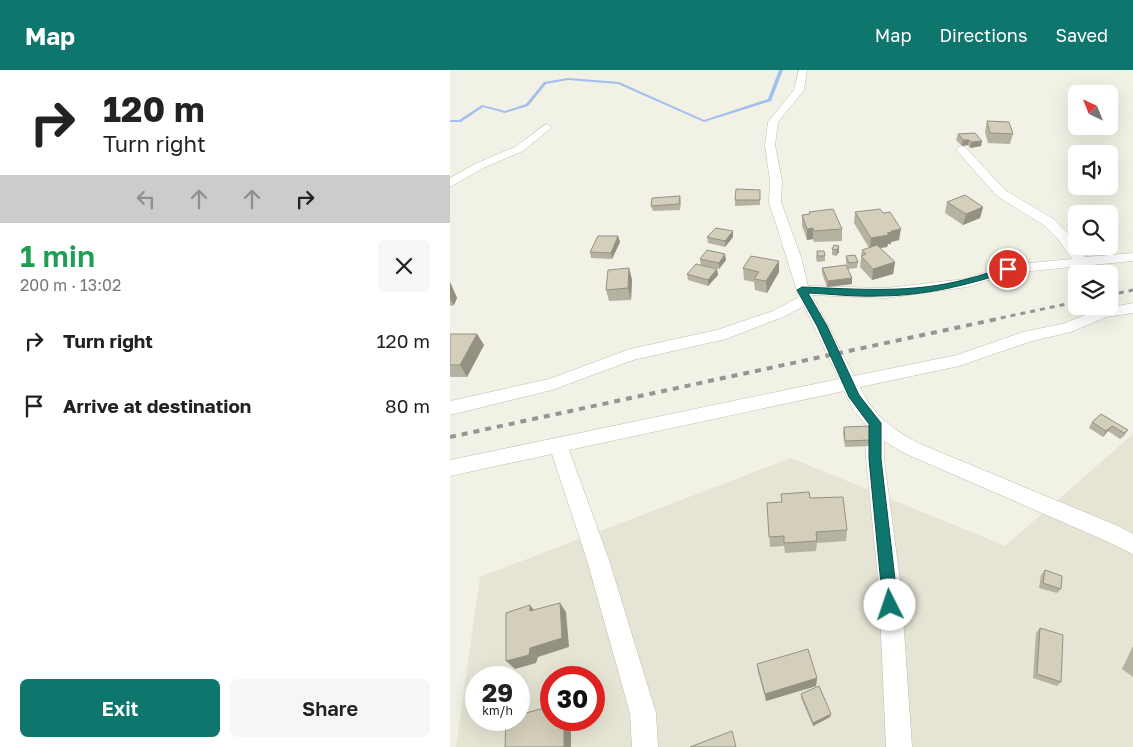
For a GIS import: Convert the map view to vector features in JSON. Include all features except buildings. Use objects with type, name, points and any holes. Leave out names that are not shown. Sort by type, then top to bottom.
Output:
[{"type":"street","points":[[803,70],[799,90],[773,122],[770,145],[776,181],[777,209],[794,257],[804,295],[822,326],[860,406],[875,423],[896,440],[911,448],[1111,533],[1133,545]]},
{"type":"street","points":[[450,184],[481,165],[519,149],[546,127]]},
{"type":"street","points":[[961,149],[1001,193],[1050,223],[1062,235],[1081,262]]},
{"type":"street","points":[[450,408],[552,384],[630,355],[720,335],[778,314],[804,295],[913,291],[967,282],[1008,269],[1133,257]]},
{"type":"street","points":[[450,468],[959,360],[1029,336],[1066,328],[1103,313],[1133,308]]},
{"type":"street","points":[[875,423],[875,459],[890,588],[899,747]]},
{"type":"street","points":[[558,444],[598,560],[631,671],[643,713],[645,747]]},
{"type":"shaded area","points":[[1133,434],[1133,747],[456,747],[465,683],[465,731],[530,731],[530,666],[467,666],[480,577],[791,458],[1005,546]]},
{"type":"waterway","points":[[450,121],[460,121],[482,106],[505,112],[527,105],[545,83],[568,79],[619,83],[704,121],[770,100],[781,70]]},
{"type":"railway","points":[[1118,293],[1133,290]]},
{"type":"railway","points":[[991,320],[1068,304]]},
{"type":"railway","points":[[450,437],[997,319]]},
{"type":"route","points":[[890,605],[890,588],[875,459],[875,423],[867,416],[854,397],[816,313],[802,290],[878,293],[913,291],[967,282],[1008,269]]}]
